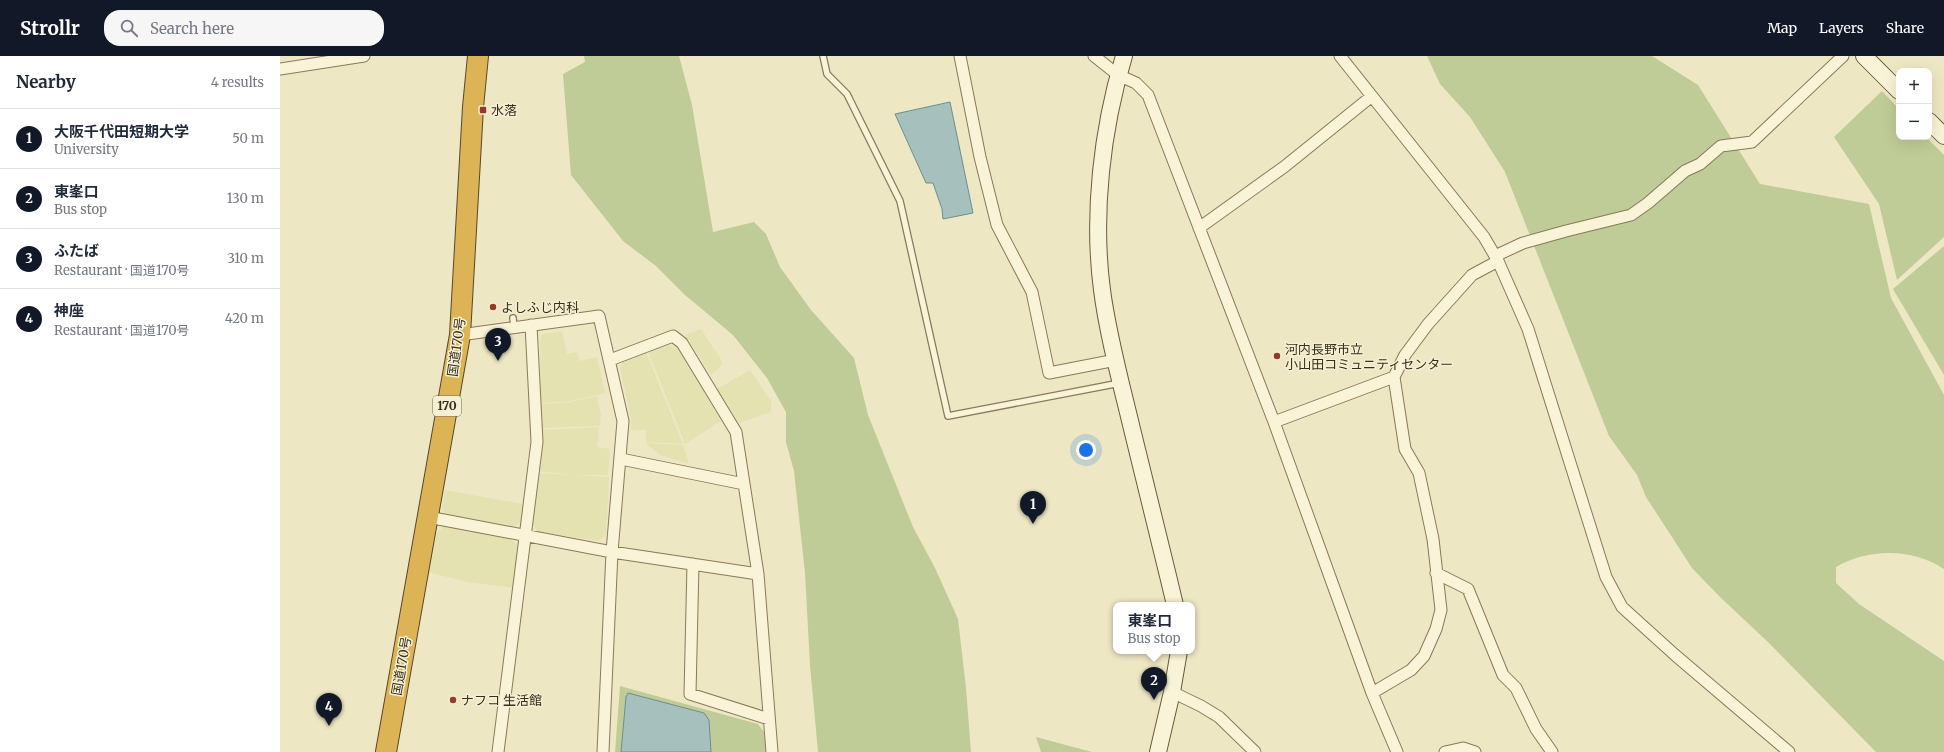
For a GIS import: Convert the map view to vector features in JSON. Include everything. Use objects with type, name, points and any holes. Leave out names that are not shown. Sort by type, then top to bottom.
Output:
[{"type":"highway","name":"国道170号","points":[[386,752],[428,517],[431,473],[460,335],[473,107],[478,56]]},
{"type":"street","points":[[280,69],[364,56]]},
{"type":"street","points":[[960,56],[980,157],[997,225],[1032,292],[1049,373],[1116,360]]},
{"type":"street","points":[[1094,56],[1118,75],[1136,83],[1148,95],[1274,422],[1372,693],[1397,752]]},
{"type":"street","points":[[1124,56],[1118,75],[1106,129],[1099,236],[1102,288],[1120,382],[1174,602]]},
{"type":"street","points":[[1340,56],[1484,237],[1496,258],[1528,329],[1606,577],[1622,607],[1788,752]]},
{"type":"street","points":[[1372,693],[1411,670],[1424,656],[1436,629],[1441,610],[1432,540],[1419,473],[1405,449],[1394,377],[1405,355],[1433,319],[1472,275],[1496,258],[1530,241],[1613,218],[1631,215],[1648,203],[1685,171],[1700,164],[1721,146],[1752,142],[1843,56]]},
{"type":"street","points":[[1864,56],[1896,88]]},
{"type":"street","points":[[1199,228],[1284,166],[1372,96]]},
{"type":"street","points":[[1932,124],[1944,136]]},
{"type":"street","points":[[460,335],[514,322],[531,325],[598,316],[610,360],[623,421],[612,552],[603,752]]},
{"type":"street","points":[[498,752],[537,442],[531,325]]},
{"type":"street","points":[[610,360],[673,336],[682,343],[736,432],[758,574],[772,752]]},
{"type":"street","points":[[1274,422],[1394,377]]},
{"type":"street","points":[[621,459],[744,484]]},
{"type":"street","points":[[428,517],[612,552],[758,574]]},
{"type":"street","points":[[692,564],[690,694],[769,719]]},
{"type":"street","points":[[1436,574],[1468,589],[1503,675],[1516,688],[1536,729],[1552,752]]},
{"type":"street","points":[[1158,752],[1172,692],[1178,654]]},
{"type":"street","points":[[1172,692],[1201,706],[1219,717],[1255,752]]},
{"type":"street","points":[[1446,752],[1463,748],[1475,752]]},
{"type":"lane","points":[[823,56],[827,74],[847,94],[900,201],[948,416],[1120,382]]},
{"type":"shaded area","points":[[701,329],[722,361],[722,365],[711,375],[685,335]]},
{"type":"shaded area","points":[[562,331],[567,354],[576,352],[580,361],[597,357],[605,393],[571,401],[541,403],[540,338],[543,334]]},
{"type":"shaded area","points":[[667,344],[679,349],[721,421],[685,444],[648,351]]},
{"type":"shaded area","points":[[646,352],[683,444],[646,442],[646,430],[631,430],[631,419],[620,368],[624,360]]},
{"type":"shaded area","points":[[750,370],[771,401],[771,412],[739,423],[717,389]]},
{"type":"shaded area","points":[[597,396],[601,415],[600,426],[542,428],[541,404],[571,402]]},
{"type":"shaded area","points":[[599,427],[597,447],[610,449],[608,475],[573,475],[538,471],[542,430]]},
{"type":"shaded area","points":[[646,443],[683,445],[689,464],[660,455]]},
{"type":"shaded area","points":[[538,473],[609,477],[606,535],[599,541],[538,532],[533,525]]},
{"type":"shaded area","points":[[445,490],[523,504],[522,522],[513,527],[447,516],[442,510]]},
{"type":"shaded area","points":[[445,525],[511,539],[520,548],[514,588],[467,582],[428,572],[436,534]]},
{"type":"green space","points":[[584,56],[679,56],[692,105],[713,232],[754,222],[766,234],[780,267],[811,310],[854,358],[868,415],[913,527],[935,568],[958,619],[966,688],[971,752],[818,752],[810,665],[805,573],[794,471],[786,442],[786,412],[767,378],[733,335],[685,295],[656,266],[623,241],[571,175],[563,74],[585,62]]},
{"type":"green space","points":[[1427,56],[1652,56],[1698,85],[1760,184],[1869,204],[1891,298],[1944,395],[1944,569],[1919,557],[1905,554],[1876,554],[1862,556],[1836,567],[1836,583],[1859,604],[1944,661],[1944,752],[1876,752],[1770,644],[1719,596],[1692,568],[1646,497],[1637,475],[1609,436],[1505,172],[1470,117],[1440,84]]},
{"type":"green space","points":[[1882,91],[1896,106],[1896,140],[1929,140],[1944,155],[1944,237],[1897,280],[1879,204],[1834,137]]},
{"type":"green space","points":[[1944,246],[1944,375],[1893,289]]},
{"type":"green space","points":[[620,686],[758,724],[764,732],[766,752],[615,752]]},
{"type":"green space","points":[[1036,737],[1092,752],[1041,752]]},
{"type":"water","points":[[950,102],[973,213],[943,219],[942,209],[933,183],[926,183],[895,114]]},
{"type":"water","points":[[628,693],[704,713],[709,720],[711,752],[621,752],[626,697]]},
{"type":"place","name":"水落","points":[[483,110]]},
{"type":"place","name":"よしふじ内科","points":[[493,307]]},
{"type":"place","name":"河内長野市立 小山田コミュニティセンター","points":[[1277,356]]},
{"type":"place","name":"ふたば","points":[[498,361]]},
{"type":"place","name":"大阪千代田短期大学","points":[[1033,524]]},
{"type":"place","name":"ナフコ 生活館","points":[[453,700]]},
{"type":"place","name":"東峯口","points":[[1154,700]]},
{"type":"place","name":"神座","points":[[329,726]]}]
